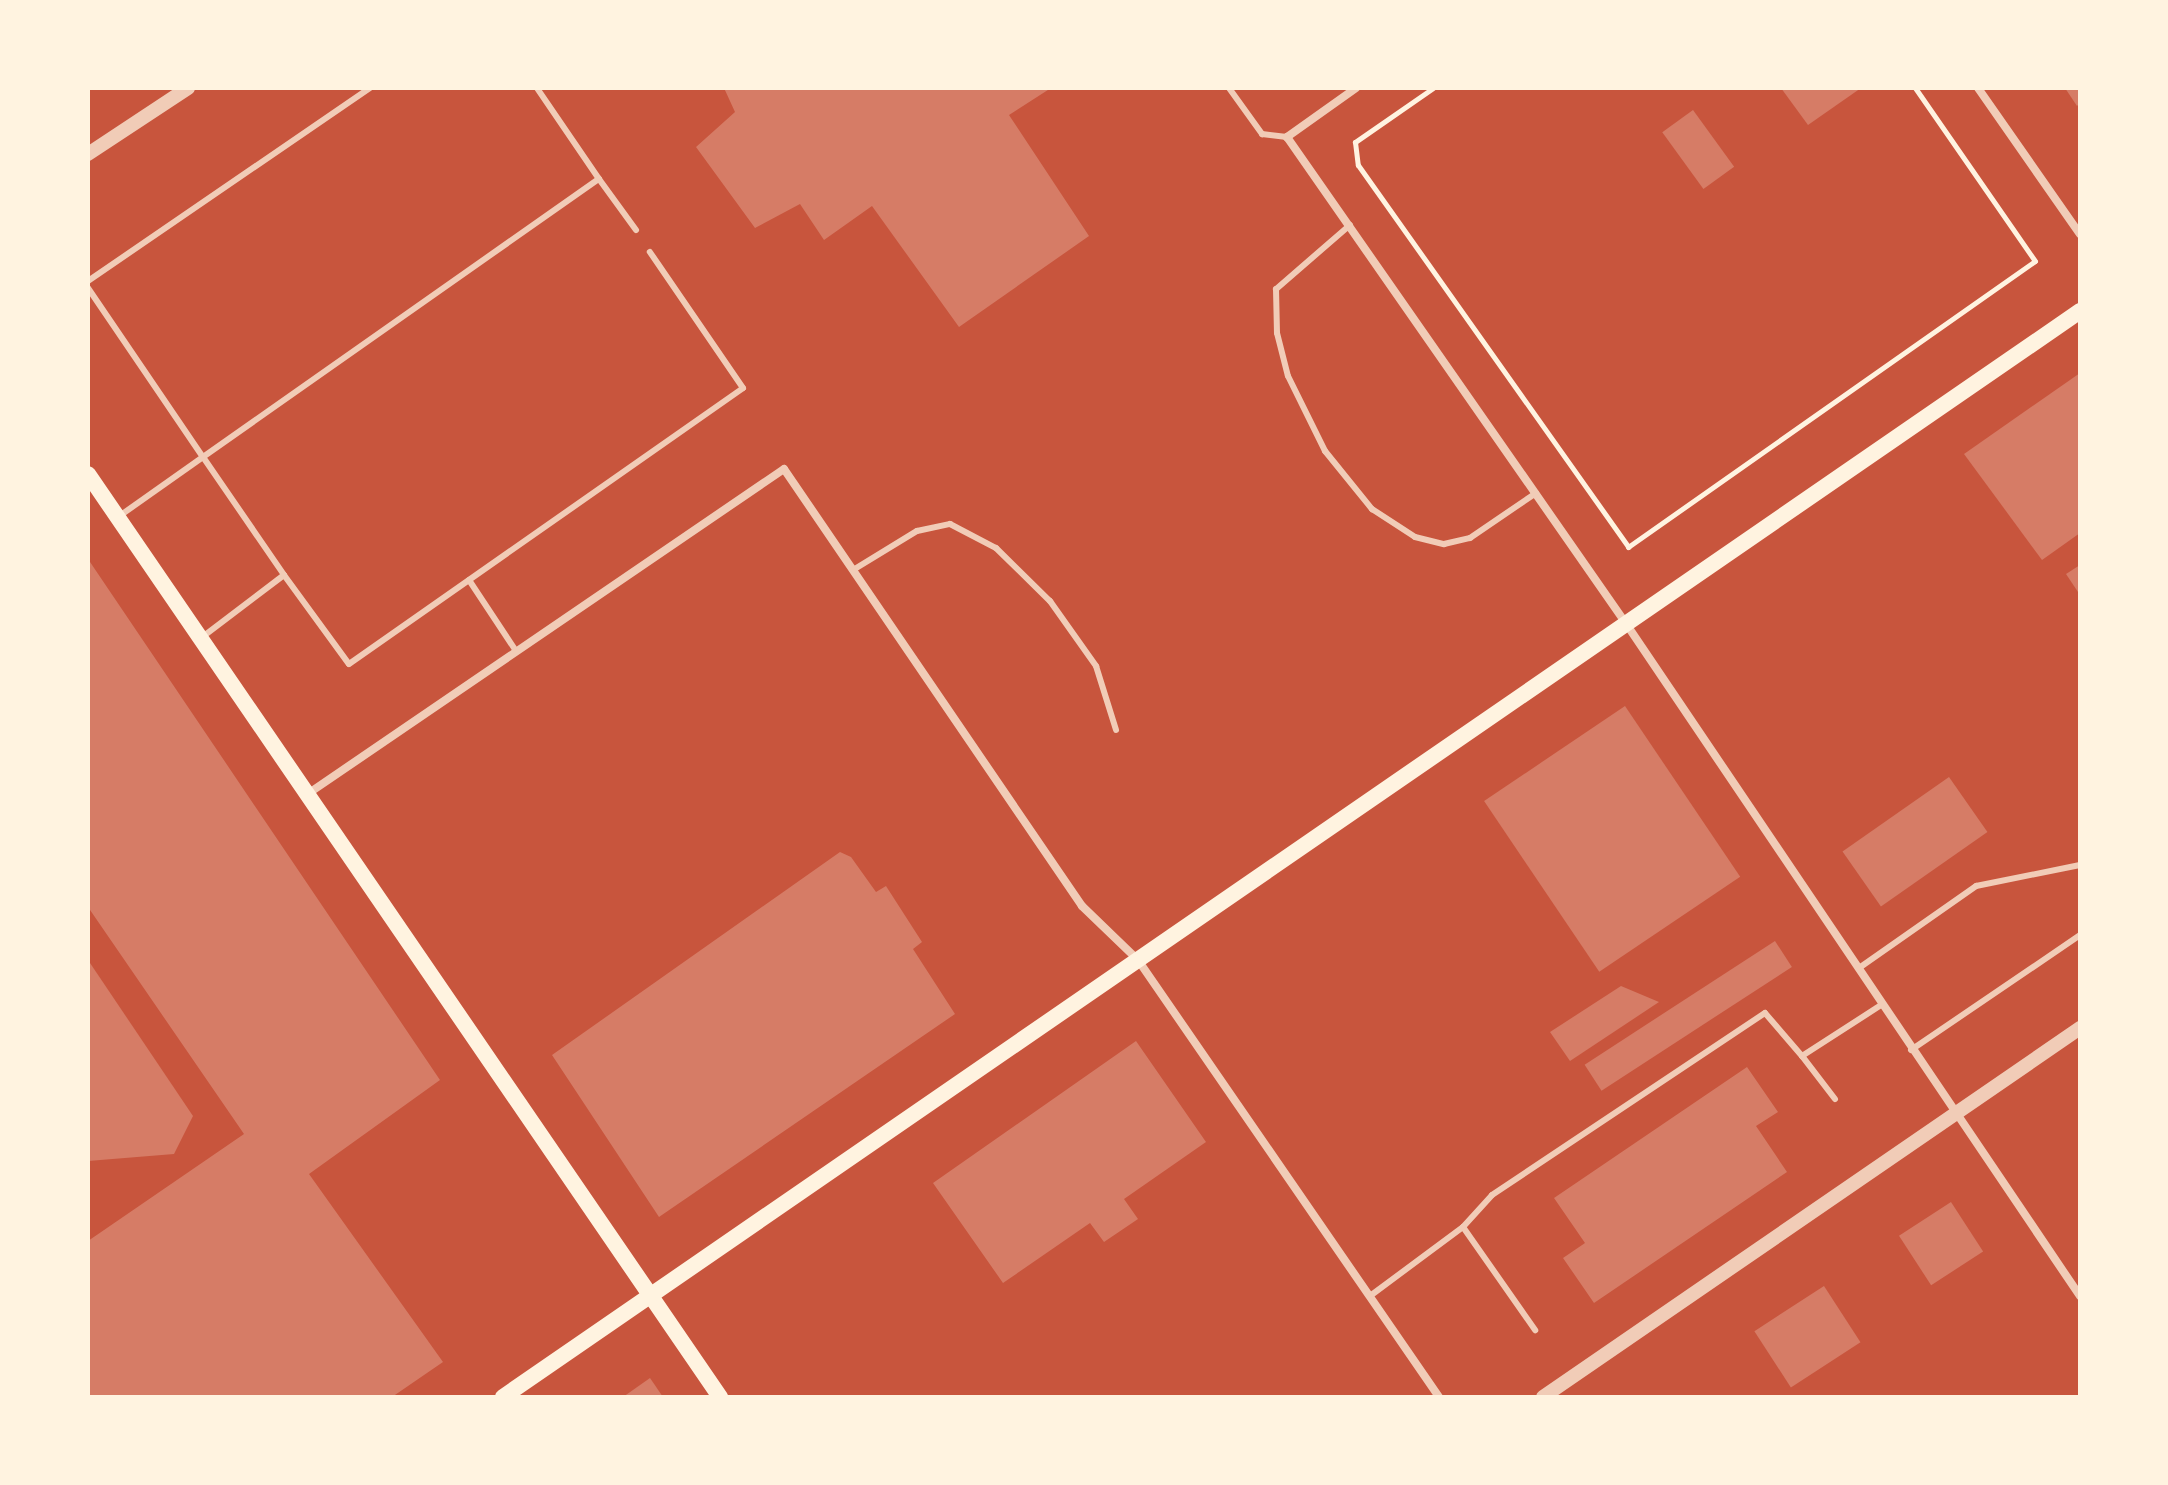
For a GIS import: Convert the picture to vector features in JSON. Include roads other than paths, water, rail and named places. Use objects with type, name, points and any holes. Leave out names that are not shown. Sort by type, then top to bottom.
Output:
[{"type":"main road","points":[[503,1397],[2080,311]]},
{"type":"main road","points":[[88,474],[720,1397]]},
{"type":"street","points":[[88,154],[188,88]]},
{"type":"street","points":[[1356,88],[1287,137],[1352,224],[1627,625],[1956,1117],[2080,1296]]},
{"type":"street","points":[[1978,88],[2080,234]]},
{"type":"street","points":[[309,793],[784,469],[1082,906],[1138,960],[1439,1397]]},
{"type":"street","points":[[1543,1397],[1956,1117],[2080,1028]]},
{"type":"lane","points":[[88,281],[370,88]]},
{"type":"lane","points":[[537,88],[636,230]]},
{"type":"lane","points":[[1229,88],[1262,134],[1287,137]]},
{"type":"lane","points":[[117,518],[599,179]]},
{"type":"lane","points":[[1352,224],[1276,289],[1277,333],[1288,376],[1325,451],[1372,509],[1415,537],[1444,544],[1470,538],[1536,493]]},
{"type":"lane","points":[[88,288],[284,575],[349,664],[743,388],[650,252]]},
{"type":"lane","points":[[853,570],[917,531],[950,524],[996,548],[1050,601],[1096,666],[1116,730]]},
{"type":"lane","points":[[201,638],[284,575]]},
{"type":"lane","points":[[469,580],[516,651]]},
{"type":"lane","points":[[1859,968],[1976,886],[2080,865]]},
{"type":"lane","points":[[1911,1050],[2080,935]]},
{"type":"lane","points":[[1802,1056],[1881,1005]]},
{"type":"lane","points":[[1370,1296],[1463,1227],[1492,1195],[1765,1013],[1835,1099]]},
{"type":"lane","points":[[1463,1227],[1535,1330]]}]
